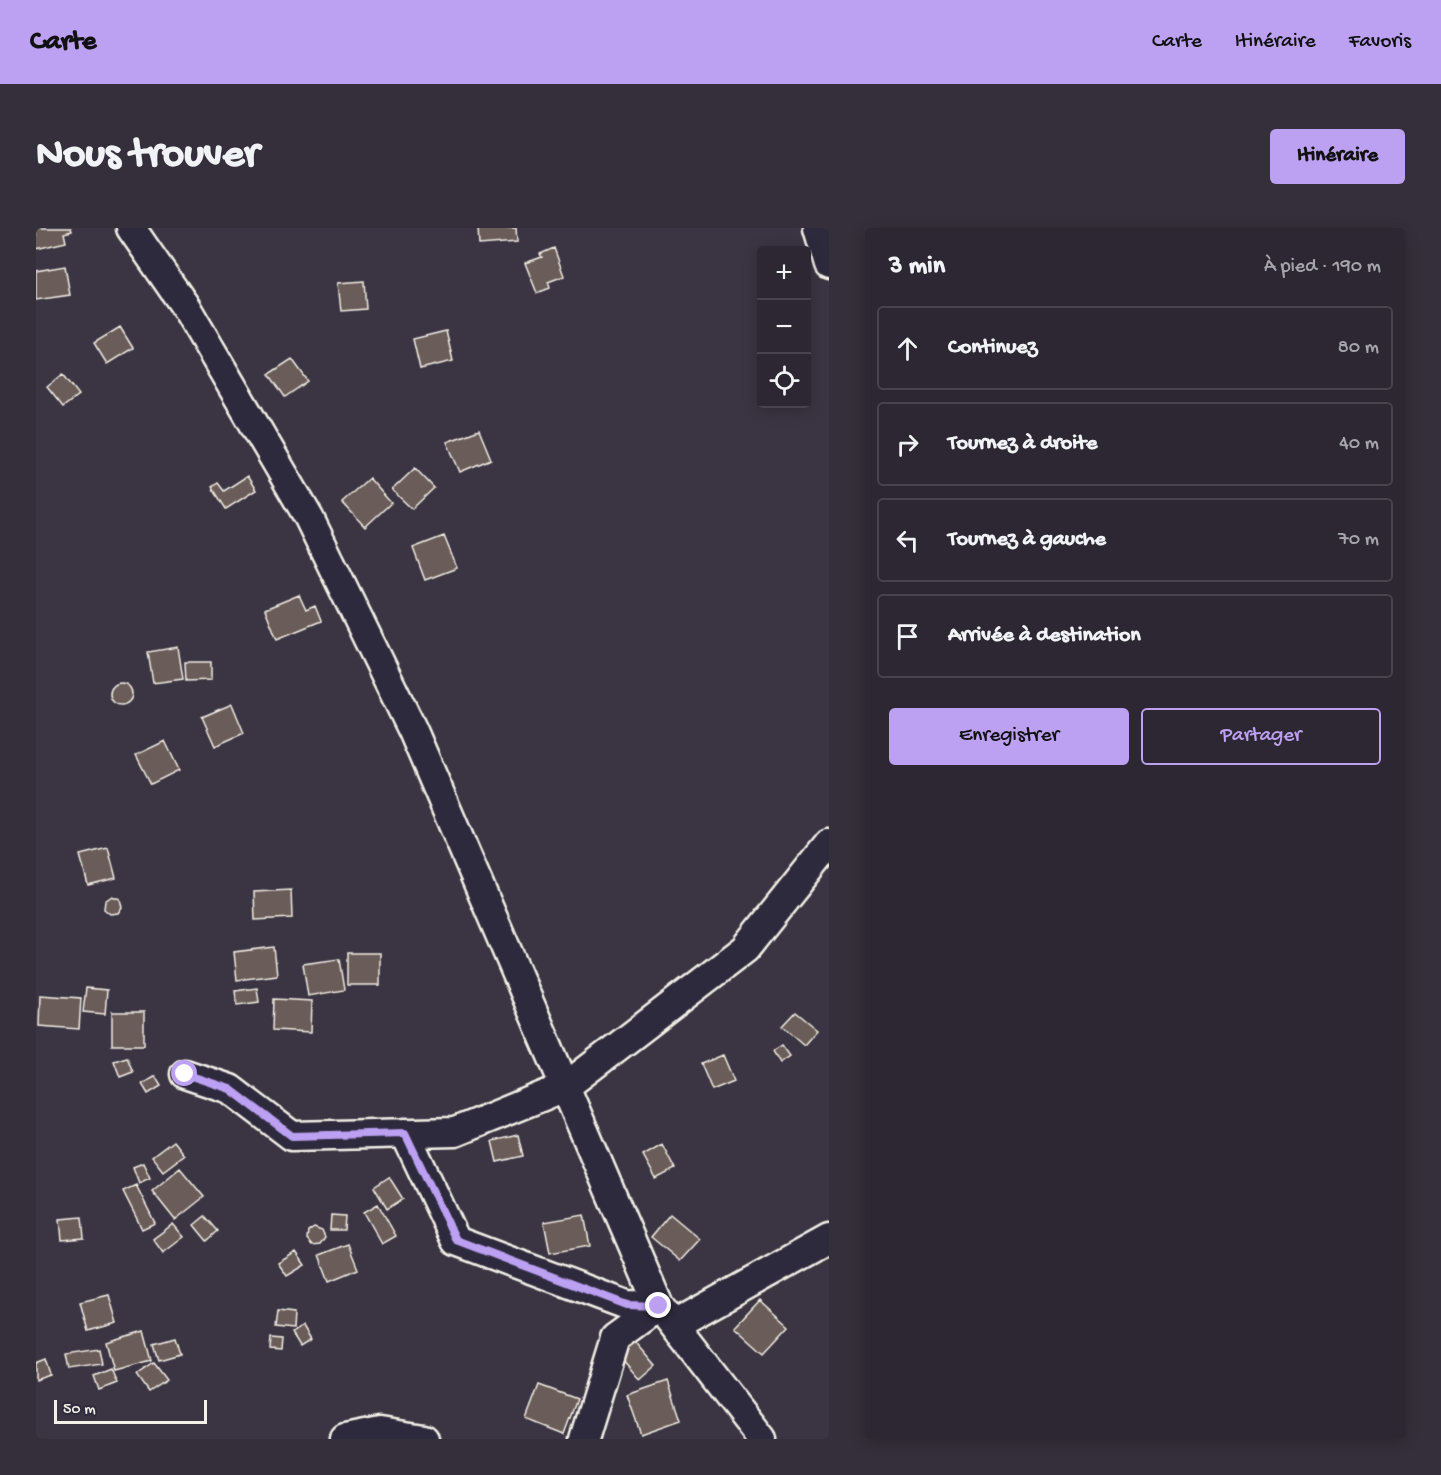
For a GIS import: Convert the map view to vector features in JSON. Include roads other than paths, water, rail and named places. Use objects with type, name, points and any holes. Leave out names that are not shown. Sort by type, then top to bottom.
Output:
[{"type":"street","points":[[131,228],[187,309],[309,518],[413,731],[565,1087],[666,1316],[762,1439]]},
{"type":"street","points":[[818,228],[829,265]]},
{"type":"street","points":[[185,1074],[230,1089],[292,1136],[455,1132],[565,1087],[745,949],[829,844]]},
{"type":"street","points":[[405,1133],[456,1240],[627,1305],[666,1316]]},
{"type":"street","points":[[584,1439],[615,1338],[829,1239]]},
{"type":"street","points":[[345,1439],[380,1432],[424,1439]]}]
